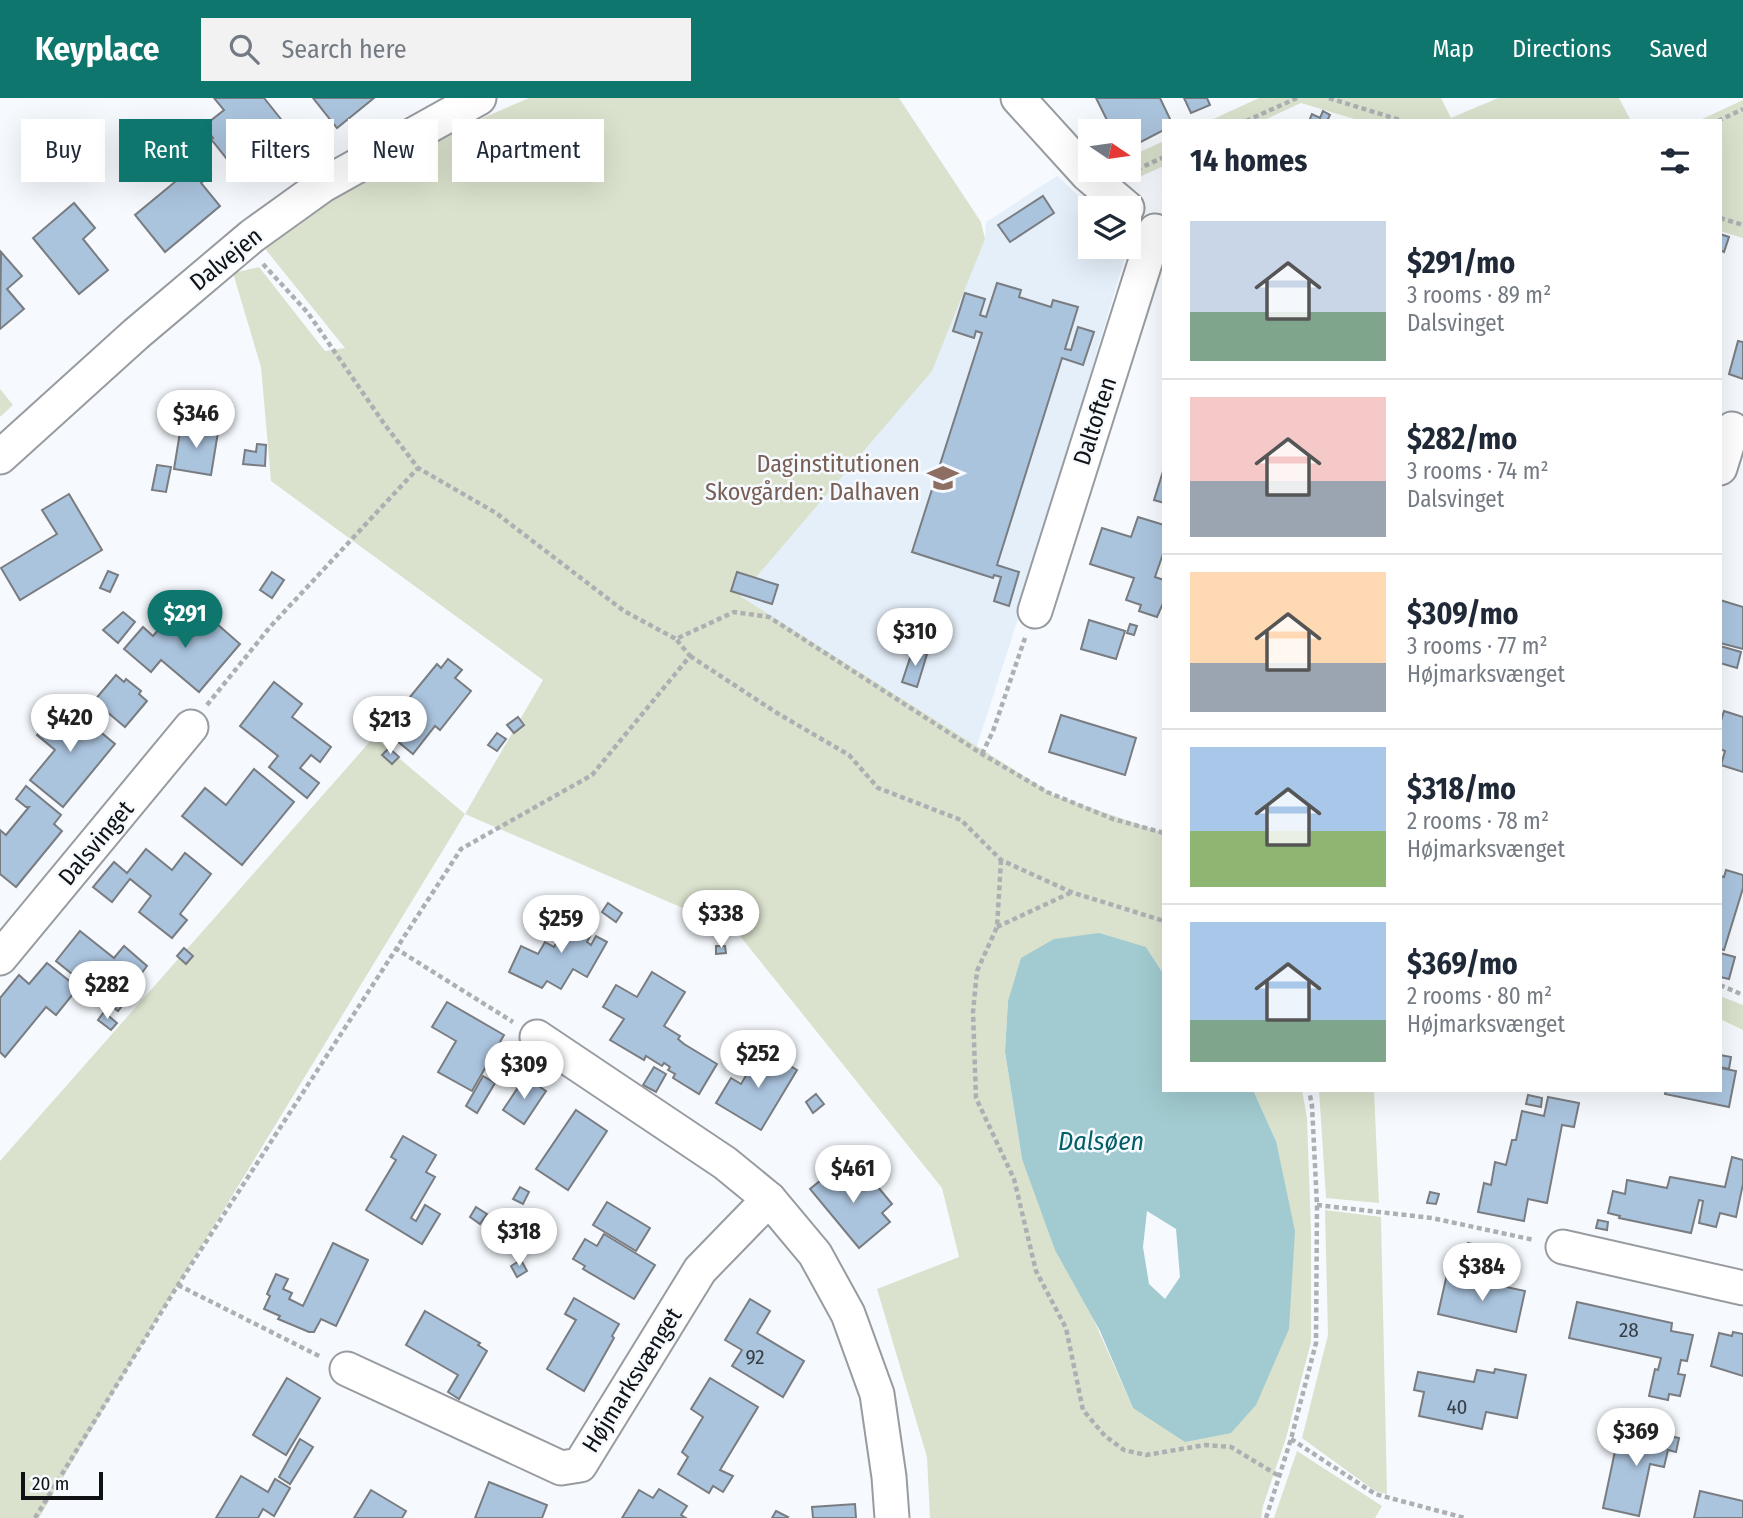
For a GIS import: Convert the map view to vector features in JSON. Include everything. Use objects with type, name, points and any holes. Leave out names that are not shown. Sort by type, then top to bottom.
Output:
[{"type":"street","name":"Dalvejen","points":[[0,457],[136,334],[243,243],[323,185],[479,98]]},
{"type":"street","name":"Daltoften","points":[[1018,98],[1088,175],[1113,196]]},
{"type":"street","name":"Daltoften","points":[[1034,611],[1159,233],[1141,219]]},
{"type":"street","points":[[1722,462],[1732,429]]},
{"type":"street","name":"Dalsvinget","points":[[0,958],[191,727]]},
{"type":"street","points":[[537,1037],[725,1163],[769,1199],[815,1254],[848,1314],[877,1394],[892,1518]]},
{"type":"street","name":"Højmarksvænget","points":[[347,1369],[561,1468],[580,1465],[700,1270],[769,1199]]},
{"type":"street","points":[[1563,1247],[1743,1288]]},
{"type":"path","points":[[1250,119],[1297,98]]},
{"type":"path","points":[[1329,98],[1397,119]]},
{"type":"path","points":[[1721,119],[1743,109]]},
{"type":"path","points":[[1722,219],[1743,225]]},
{"type":"path","points":[[243,243],[308,313],[418,468],[496,513],[624,611],[676,639],[690,656],[777,713],[849,755],[878,788],[961,820],[1001,860],[1070,892],[1162,920]]},
{"type":"path","points":[[191,727],[270,627],[345,552],[418,468]]},
{"type":"path","points":[[982,754],[993,731],[1034,611]]},
{"type":"path","points":[[676,639],[733,612],[769,617],[982,754],[1047,792],[1114,819],[1162,832]]},
{"type":"path","points":[[35,1518],[178,1285],[461,849],[592,775],[690,656]]},
{"type":"path","points":[[1001,860],[997,927],[977,971],[974,1012],[976,1098],[1014,1180],[1036,1271],[1066,1328],[1083,1410],[1105,1436],[1124,1450],[1146,1455],[1205,1446],[1231,1447],[1279,1476]]},
{"type":"path","points":[[997,927],[1070,892]]},
{"type":"path","points":[[395,948],[537,1037]]},
{"type":"path","points":[[1722,986],[1743,995]]},
{"type":"path","points":[[1266,1518],[1292,1439],[1316,1343],[1317,1205],[1309,1092]]},
{"type":"path","points":[[1317,1205],[1432,1218],[1563,1247]]},
{"type":"path","points":[[178,1285],[347,1369]]},
{"type":"path","points":[[1292,1439],[1375,1494],[1465,1518]]},
{"type":"shaded area","name":"Daginstitutionen Skovgården: Dalhaven","points":[[1057,176],[1079,196],[1078,259],[1124,259],[1016,625],[977,746],[722,585],[985,239],[986,222]]},
{"type":"green space","points":[[529,98],[899,98],[981,222],[985,239],[932,371],[740,596],[1054,795],[1162,832],[1162,972],[1146,947],[1008,1001],[1005,1052],[1022,1159],[1133,1408],[1276,1141],[1254,1092],[1302,1092],[1307,1118],[1311,1231],[1311,1342],[1286,1438],[1261,1518],[930,1518],[927,1457],[877,1289],[959,1257],[942,1188],[736,931],[465,814],[543,680],[271,481],[261,367],[233,273],[259,267],[325,351],[345,348],[262,245],[332,194],[353,182],[438,182],[438,137],[452,131],[452,182],[604,182],[604,119],[480,119]]},
{"type":"green space","points":[[1259,98],[1441,98],[1451,118],[1498,98],[1619,98],[1630,119],[1354,119],[1301,103],[1266,119],[1213,119]]},
{"type":"green space","points":[[1743,100],[1743,238],[1722,232],[1722,119],[1702,119]]},
{"type":"green space","points":[[1162,142],[1162,167],[1141,176],[1141,152]]},
{"type":"green space","points":[[0,389],[13,405],[0,417]]},
{"type":"green space","points":[[374,737],[465,814],[39,1518],[0,1518],[0,1161]]},
{"type":"green space","points":[[1722,997],[1743,1005],[1743,1030],[1722,1020]]},
{"type":"green space","points":[[1319,1092],[1374,1092],[1379,1203],[1326,1198]]},
{"type":"green space","points":[[1325,1210],[1381,1217],[1387,1494],[1375,1491],[1302,1438],[1328,1335]]},
{"type":"green space","points":[[1297,1451],[1382,1506],[1375,1518],[1274,1518]]},
{"type":"water","name":"Dalsøen","points":[[1099,933],[1146,947],[1162,972],[1162,1092],[1254,1092],[1276,1141],[1295,1231],[1289,1329],[1256,1405],[1231,1433],[1185,1442],[1133,1408],[1100,1331],[1055,1250],[1022,1159],[1005,1052],[1008,1001],[1021,958],[1054,939]],"holes":[[[1147,1211],[1176,1229],[1180,1277],[1165,1299],[1149,1284],[1143,1247]]]},
{"type":"building","points":[[214,98],[264,98],[281,119],[226,119],[226,158],[212,140],[212,120],[224,110]]},
{"type":"building","points":[[313,98],[374,98],[337,128],[334,119],[330,119]]},
{"type":"building","points":[[1096,98],[1160,98],[1170,119],[1162,119],[1162,131],[1141,142],[1141,119],[1106,119]]},
{"type":"building","points":[[1184,98],[1207,98],[1210,105],[1191,113]]},
{"type":"building","points":[[1323,111],[1330,115],[1328,119],[1310,119],[1312,114],[1320,118]]},
{"type":"building","points":[[175,182],[202,182],[220,206],[165,252],[135,215]]},
{"type":"building","points":[[1043,196],[1054,213],[1010,242],[998,225]]},
{"type":"building","points":[[74,203],[95,228],[83,239],[108,270],[79,294],[33,238]]},
{"type":"building","points":[[1722,235],[1729,237],[1724,252],[1722,251]]},
{"type":"building","points":[[1,252],[22,276],[7,289],[24,309],[0,329]]},
{"type":"building","points":[[997,283],[1021,290],[1019,297],[1051,307],[1053,300],[1078,307],[1065,349],[1071,350],[1078,327],[1094,332],[1083,365],[1062,358],[997,565],[1019,572],[1009,606],[994,601],[1001,577],[994,575],[993,578],[912,552],[982,333],[976,331],[974,338],[953,331],[965,293],[985,299],[980,315],[986,317]]},
{"type":"building","points":[[1738,341],[1743,342],[1743,379],[1729,374]]},
{"type":"building","points":[[181,426],[218,432],[211,475],[174,469]]},
{"type":"building","points":[[257,444],[266,445],[265,466],[243,464],[245,450],[256,452]]},
{"type":"building","points":[[157,465],[171,467],[166,492],[152,490]]},
{"type":"building","points":[[1162,474],[1162,502],[1154,500]]},
{"type":"building","points":[[69,494],[102,550],[20,600],[1,568],[57,534],[42,510]]},
{"type":"building","points":[[1138,517],[1162,524],[1162,557],[1155,577],[1162,579],[1162,606],[1157,617],[1139,611],[1141,605],[1126,600],[1134,578],[1090,564],[1102,528],[1131,537]]},
{"type":"building","points":[[108,571],[118,575],[110,592],[100,588]]},
{"type":"building","points":[[272,572],[284,580],[272,598],[260,590]]},
{"type":"building","points":[[737,572],[778,585],[772,604],[731,591]]},
{"type":"building","points":[[1722,601],[1743,607],[1743,649],[1722,644]]},
{"type":"building","points":[[123,612],[135,622],[118,643],[103,630]]},
{"type":"building","points":[[170,616],[193,636],[209,617],[240,644],[199,692],[161,660],[151,672],[124,649],[143,627],[153,636]]},
{"type":"building","points":[[1089,620],[1125,631],[1116,659],[1081,649]]},
{"type":"building","points":[[1130,624],[1137,626],[1134,635],[1127,633]]},
{"type":"building","points":[[1722,647],[1741,652],[1737,668],[1722,664]]},
{"type":"building","points":[[913,649],[927,654],[917,687],[902,682]]},
{"type":"building","points":[[448,659],[462,670],[455,678],[471,691],[440,730],[435,726],[413,754],[385,731],[399,714],[402,716],[410,706],[405,703],[437,664],[441,668]]},
{"type":"building","points":[[116,675],[141,691],[139,694],[147,701],[125,727],[94,701]]},
{"type":"building","points":[[274,682],[302,704],[292,717],[331,747],[320,762],[311,755],[300,768],[319,783],[307,798],[269,767],[278,756],[240,726]]},
{"type":"building","points":[[64,702],[115,744],[63,807],[30,780],[55,750],[37,735]]},
{"type":"building","points":[[1724,711],[1743,717],[1743,772],[1722,765],[1725,751],[1722,750]]},
{"type":"building","points":[[1061,715],[1136,738],[1125,775],[1049,752]]},
{"type":"building","points":[[518,717],[524,725],[514,733],[507,725]]},
{"type":"building","points":[[497,733],[506,739],[497,751],[488,745]]},
{"type":"building","points":[[389,748],[399,757],[392,764],[382,755]]},
{"type":"building","points":[[254,769],[294,802],[242,865],[182,816],[205,788],[226,805]]},
{"type":"building","points":[[26,786],[61,815],[54,824],[62,831],[16,887],[0,874],[0,830],[6,835],[29,807],[16,799]]},
{"type":"building","points":[[146,849],[172,870],[185,853],[211,874],[180,914],[187,920],[172,938],[139,912],[151,896],[130,879],[112,902],[93,887],[114,862],[127,873]]},
{"type":"building","points":[[1726,870],[1743,875],[1743,888],[1724,950],[1722,876]]},
{"type":"building","points":[[608,903],[622,913],[616,922],[602,912]]},
{"type":"building","points":[[574,912],[597,924],[587,942],[591,945],[596,936],[607,942],[587,977],[573,969],[561,989],[547,981],[542,988],[509,972],[521,946],[538,954],[545,942],[554,947]]},
{"type":"building","points":[[80,931],[114,958],[124,946],[147,966],[138,978],[142,981],[118,1011],[56,961]]},
{"type":"building","points":[[716,946],[725,946],[726,953],[716,954]]},
{"type":"building","points":[[184,948],[193,956],[186,964],[177,956]]},
{"type":"building","points":[[1722,954],[1735,957],[1729,979],[1722,977]]},
{"type":"building","points":[[47,963],[78,988],[56,1015],[46,1007],[5,1057],[0,1052],[0,998],[19,975],[29,984]]},
{"type":"building","points":[[652,972],[685,992],[664,1026],[680,1036],[678,1039],[684,1044],[717,1064],[699,1094],[673,1078],[675,1074],[668,1070],[670,1067],[664,1063],[662,1066],[646,1056],[644,1060],[610,1040],[624,1019],[603,1007],[616,985],[637,997]]},
{"type":"building","points":[[447,1002],[504,1035],[472,1091],[438,1072],[456,1041],[432,1027]]},
{"type":"building","points":[[104,1012],[117,1023],[111,1030],[98,1020]]},
{"type":"building","points":[[762,1049],[797,1070],[761,1130],[716,1103],[731,1078],[741,1084]]},
{"type":"building","points":[[1722,1055],[1731,1057],[1729,1069],[1722,1067]]},
{"type":"building","points":[[654,1067],[666,1074],[656,1092],[643,1085]]},
{"type":"building","points":[[1722,1068],[1736,1071],[1729,1107],[1665,1094],[1722,1092]]},
{"type":"building","points":[[483,1076],[495,1083],[477,1113],[466,1106]]},
{"type":"building","points":[[525,1077],[546,1091],[524,1124],[503,1110]]},
{"type":"building","points":[[816,1094],[824,1104],[813,1113],[806,1102]]},
{"type":"building","points":[[1528,1095],[1542,1098],[1541,1107],[1526,1104]]},
{"type":"building","points":[[1548,1097],[1579,1103],[1574,1127],[1562,1125],[1547,1203],[1528,1199],[1524,1221],[1478,1212],[1484,1183],[1491,1185],[1495,1162],[1506,1165],[1512,1140],[1516,1140],[1522,1111],[1544,1116]]},
{"type":"building","points":[[576,1110],[607,1131],[568,1190],[536,1169]]},
{"type":"building","points":[[403,1136],[436,1155],[426,1172],[435,1177],[411,1218],[416,1221],[425,1205],[440,1214],[422,1244],[366,1210],[396,1160],[391,1157]]},
{"type":"building","points":[[1732,1157],[1743,1160],[1743,1184],[1736,1217],[1720,1213],[1716,1227],[1699,1223],[1703,1201],[1699,1200],[1691,1233],[1619,1218],[1620,1216],[1608,1213],[1613,1191],[1625,1194],[1627,1180],[1667,1188],[1670,1177],[1725,1187]]},
{"type":"building","points":[[841,1164],[862,1190],[873,1181],[892,1204],[882,1213],[890,1222],[859,1248],[810,1189]]},
{"type":"building","points":[[520,1187],[529,1192],[523,1204],[513,1199]]},
{"type":"building","points":[[1430,1192],[1439,1194],[1436,1204],[1427,1203]]},
{"type":"building","points":[[607,1202],[650,1228],[636,1251],[593,1225]]},
{"type":"building","points":[[476,1207],[487,1214],[480,1224],[470,1217]]},
{"type":"building","points":[[1598,1220],[1608,1222],[1607,1230],[1596,1228]]},
{"type":"building","points":[[604,1234],[655,1265],[634,1299],[583,1269],[585,1266],[573,1259],[585,1239],[597,1246]]},
{"type":"building","points":[[333,1243],[368,1260],[336,1326],[321,1319],[314,1332],[309,1332],[278,1319],[280,1316],[264,1309],[276,1274],[288,1279],[283,1289],[292,1293],[289,1299],[303,1306]]},
{"type":"building","points":[[1468,1243],[1514,1254],[1508,1282],[1461,1271]]},
{"type":"building","points":[[521,1260],[527,1271],[517,1277],[511,1266]]},
{"type":"building","points":[[1447,1274],[1525,1291],[1516,1332],[1438,1314]]},
{"type":"building","points":[[574,1298],[619,1324],[584,1391],[547,1369],[576,1320],[565,1314]]},
{"type":"building","points":[[750,1299],[770,1311],[757,1333],[804,1361],[783,1397],[732,1366],[742,1350],[725,1340]]},
{"type":"building","points":[[1577,1302],[1672,1323],[1671,1331],[1693,1335],[1687,1361],[1681,1360],[1678,1374],[1685,1375],[1680,1396],[1669,1394],[1668,1400],[1649,1396],[1655,1369],[1658,1370],[1661,1358],[1569,1338]]},
{"type":"building","points":[[425,1311],[480,1343],[478,1345],[487,1351],[459,1399],[448,1392],[458,1375],[406,1345]]},
{"type":"building","points":[[1733,1332],[1743,1334],[1743,1376],[1711,1366],[1719,1333],[1732,1336]]},
{"type":"building","points":[[1495,1369],[1526,1375],[1517,1418],[1486,1412],[1482,1429],[1419,1416],[1424,1392],[1414,1390],[1418,1372],[1474,1382],[1477,1370],[1494,1373]]},
{"type":"building","points":[[287,1378],[320,1398],[286,1455],[253,1435]]},
{"type":"building","points":[[710,1378],[758,1407],[720,1470],[733,1476],[723,1492],[713,1486],[709,1493],[678,1474],[688,1457],[682,1452],[703,1417],[691,1409]]},
{"type":"building","points":[[1656,1416],[1669,1419],[1665,1435],[1679,1438],[1676,1452],[1668,1450],[1664,1467],[1650,1464],[1639,1516],[1603,1508],[1618,1437],[1651,1444]]},
{"type":"building","points":[[300,1439],[313,1447],[290,1484],[279,1477]]},
{"type":"building","points":[[241,1476],[268,1492],[275,1479],[290,1488],[274,1516],[263,1509],[258,1518],[216,1518]]},
{"type":"building","points":[[489,1482],[547,1505],[542,1518],[475,1518]]},
{"type":"building","points":[[659,1489],[687,1506],[681,1515],[686,1518],[622,1518],[639,1490],[653,1498]]},
{"type":"building","points":[[371,1490],[406,1511],[402,1518],[354,1518]]},
{"type":"building","points":[[1700,1491],[1743,1501],[1743,1518],[1694,1518]]},
{"type":"building","points":[[855,1504],[856,1518],[813,1518],[812,1507]]},
{"type":"building","points":[[776,1511],[788,1517],[772,1518]]},
{"type":"place","name":"Daginstitutionen Skovgården: Dalhaven","points":[[943,478]]}]
